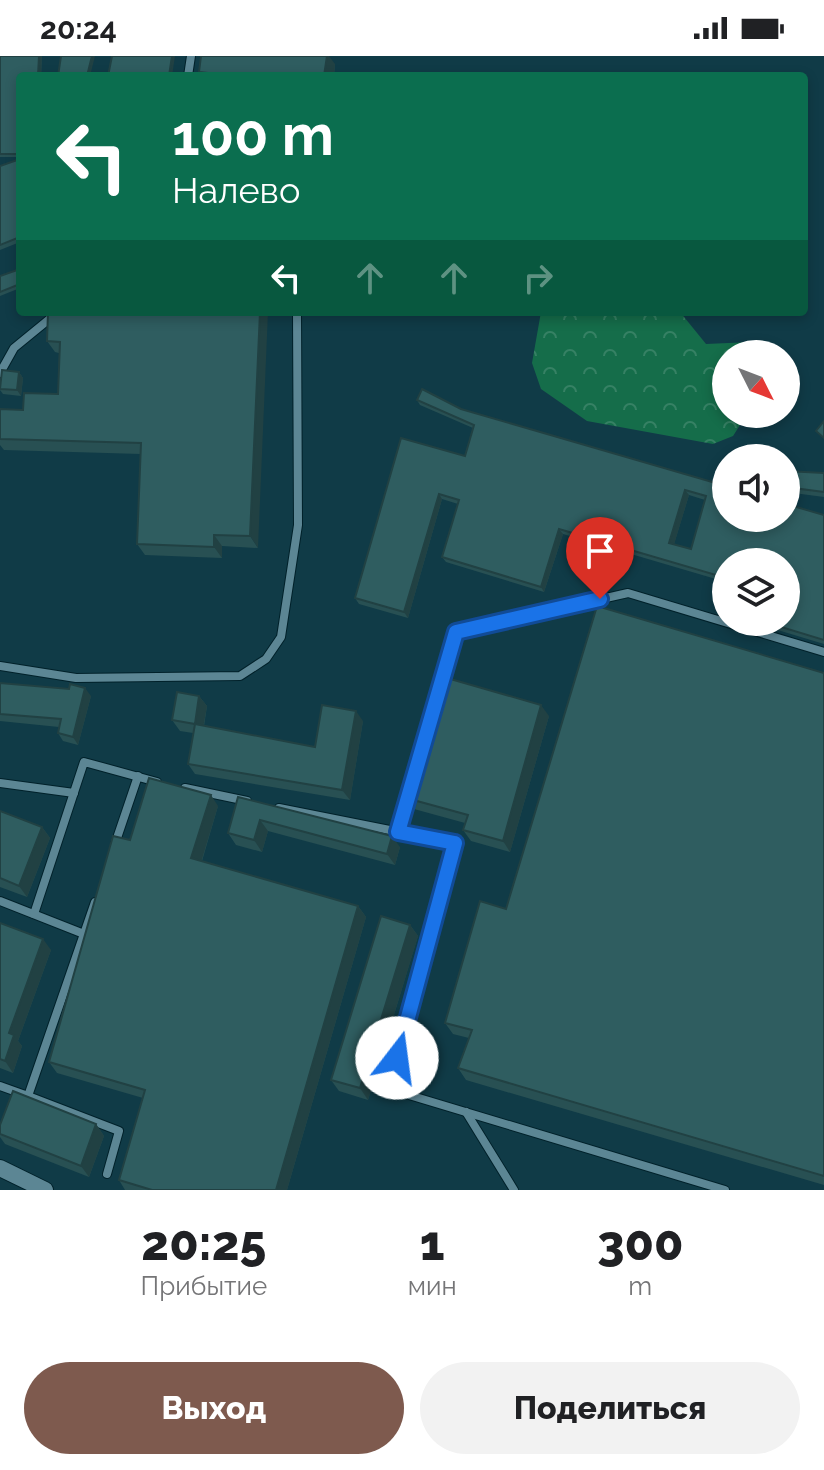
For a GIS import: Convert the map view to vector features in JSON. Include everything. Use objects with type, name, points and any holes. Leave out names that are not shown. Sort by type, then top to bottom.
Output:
[{"type":"street","points":[[0,1168],[45,1190]]},
{"type":"lane","points":[[0,373],[14,348],[53,316]]},
{"type":"lane","points":[[0,666],[76,678],[240,676],[266,659],[281,637],[298,525],[297,316]]},
{"type":"lane","points":[[438,694],[456,632],[628,593],[824,652]]},
{"type":"lane","points":[[34,914],[84,762],[455,843],[389,1089],[725,1190]]},
{"type":"lane","points":[[113,848],[138,776]]},
{"type":"lane","points":[[0,783],[74,793]]},
{"type":"lane","points":[[398,832],[412,786]]},
{"type":"lane","points":[[28,1096],[99,891]]},
{"type":"lane","points":[[0,901],[84,934]]},
{"type":"lane","points":[[0,1086],[119,1131],[107,1174]]},
{"type":"lane","points":[[466,1112],[514,1190]]},
{"type":"green space","points":[[540,316],[683,316],[706,344],[712,344],[712,428],[738,428],[733,436],[713,444],[587,421],[541,389],[532,363]]},
{"type":"building","points":[[0,56],[39,56],[38,72],[16,72],[16,154],[0,154]]},
{"type":"building","points":[[61,56],[92,56],[88,72],[59,72]]},
{"type":"building","points":[[112,56],[172,56],[170,72],[109,72]]},
{"type":"building","points":[[201,56],[327,56],[325,72],[199,72]]},
{"type":"building","points":[[16,160],[16,239],[0,245],[0,166]]},
{"type":"building","points":[[16,270],[16,286],[0,292],[0,276]]},
{"type":"building","points":[[48,316],[260,316],[250,536],[214,535],[214,547],[137,544],[141,443],[0,439],[0,409],[23,410],[24,393],[58,394],[60,342],[47,341]]},
{"type":"building","points":[[2,370],[19,372],[17,390],[0,389]]},
{"type":"building","points":[[422,389],[461,409],[712,482],[712,532],[800,532],[800,508],[824,515],[824,640],[800,633],[800,548],[712,548],[712,574],[559,529],[541,587],[442,557],[459,500],[439,494],[404,612],[355,598],[401,438],[465,456],[474,425],[417,400]],"holes":[[[685,490],[706,496],[691,549],[669,543]]]},
{"type":"building","points":[[824,421],[824,438],[816,431]]},
{"type":"building","points":[[800,472],[824,473],[824,492],[800,489]]},
{"type":"building","points":[[597,606],[824,673],[824,1176],[458,1068],[472,1030],[445,1023],[480,901],[506,909]]},
{"type":"building","points":[[440,676],[541,705],[503,841],[463,830],[468,815],[406,798]]},
{"type":"building","points":[[0,683],[69,689],[70,684],[85,688],[73,737],[58,733],[61,719],[0,714]]},
{"type":"building","points":[[177,692],[199,696],[195,724],[172,720]]},
{"type":"building","points":[[322,705],[356,711],[342,790],[188,764],[195,724],[315,747]]},
{"type":"building","points":[[149,778],[211,795],[191,858],[358,906],[276,1190],[152,1190],[119,1180],[145,1090],[49,1062],[113,836],[130,840]]},
{"type":"building","points":[[238,797],[392,836],[387,854],[260,820],[254,840],[228,833]]},
{"type":"building","points":[[0,811],[42,827],[19,886],[0,878]]},
{"type":"building","points":[[381,916],[410,925],[360,1088],[331,1080]]},
{"type":"building","points":[[0,923],[43,939],[9,1033],[14,1035],[5,1061],[0,1059]]},
{"type":"building","points":[[13,1091],[96,1124],[81,1166],[0,1134],[0,1125]]},
{"type":"route","points":[[397,1058],[455,843],[398,832],[456,632],[600,599]]}]
